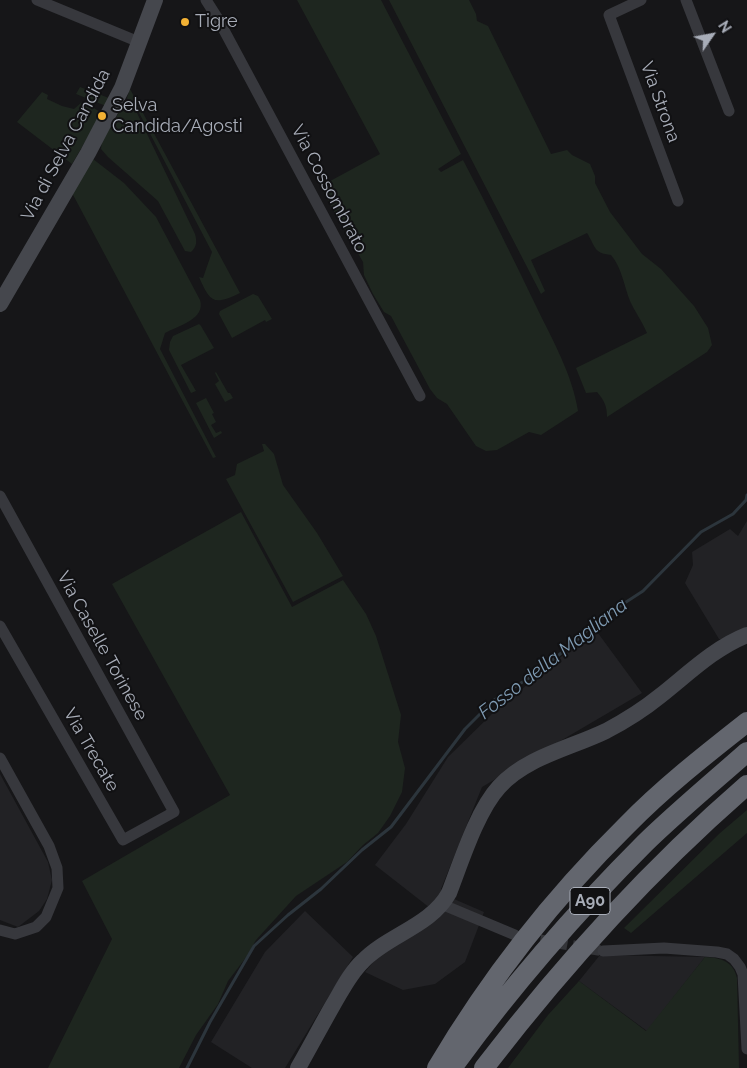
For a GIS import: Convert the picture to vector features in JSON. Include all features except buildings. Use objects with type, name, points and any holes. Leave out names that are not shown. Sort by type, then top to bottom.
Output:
[{"type":"highway","points":[[437,1068],[522,942],[564,892],[652,801],[747,722]]},
{"type":"highway","name":"A90","points":[[452,1068],[480,1029],[556,937],[645,843],[747,752]]},
{"type":"highway","name":"A90","points":[[484,1068],[552,982],[628,897],[688,838],[747,785]]},
{"type":"main road","name":"Via di Selva Candida","points":[[0,304],[88,152],[122,88],[154,0]]},
{"type":"main road","points":[[298,1068],[344,986],[362,962],[377,949],[427,917],[441,904],[449,893],[479,820],[492,796],[503,784],[531,764],[593,737],[632,716],[661,696],[709,656],[747,635]]},
{"type":"street","points":[[37,0],[139,42]]},
{"type":"street","name":"Via Cossombrato","points":[[206,0],[218,19],[420,396]]},
{"type":"street","name":"Via Strona","points":[[641,0],[609,15],[678,201]]},
{"type":"street","points":[[686,0],[728,111]]},
{"type":"street","name":"Via Caselle Torinese","points":[[0,496],[174,812]]},
{"type":"street","name":"Via Trecate","points":[[0,626],[122,840],[174,812]]},
{"type":"street","points":[[0,758],[49,846],[57,868],[58,888],[46,918],[36,927],[15,934],[0,930]]},
{"type":"street","points":[[441,904],[515,935]]},
{"type":"street","points":[[603,951],[664,948],[717,952],[731,957],[744,965],[747,1049]]},
{"type":"shaded area","points":[[297,0],[381,0],[461,154],[438,169],[441,172],[463,160],[567,371],[578,411],[541,435],[529,432],[497,450],[486,451],[476,446],[447,404],[437,398],[430,389],[391,316],[384,312],[373,294],[364,275],[363,262],[321,186],[380,154]]},
{"type":"shaded area","points":[[389,0],[469,0],[476,14],[477,21],[488,26],[551,154],[567,150],[572,155],[590,164],[595,176],[595,183],[610,212],[642,254],[661,269],[694,306],[708,328],[712,345],[707,352],[607,417],[606,406],[602,398],[597,392],[586,393],[576,368],[647,333],[630,301],[615,260],[611,255],[598,251],[587,233],[531,260],[545,291],[541,294]]},
{"type":"shaded area","points":[[80,87],[109,98],[106,106],[76,94]]},
{"type":"shaded area","points":[[130,89],[240,293],[224,300],[218,300],[206,292],[199,277],[203,278],[212,252],[134,103],[137,113],[195,234],[196,244],[191,252],[185,251],[158,201],[101,149],[102,141],[124,104],[131,113],[133,112],[127,98]]},
{"type":"shaded area","points":[[42,92],[48,95],[47,99],[62,106],[74,109],[82,102],[102,113],[72,164],[17,122]]},
{"type":"shaded area","points":[[93,159],[124,183],[156,217],[200,300],[201,307],[195,317],[165,333],[160,349],[216,457],[213,458],[71,191]]},
{"type":"shaded area","points":[[253,294],[258,296],[272,319],[266,322],[265,320],[232,338],[219,314],[220,311]]},
{"type":"shaded area","points":[[199,324],[214,348],[181,365],[196,391],[191,393],[169,350],[173,336]]},
{"type":"shaded area","points":[[216,372],[233,398],[225,402],[215,384],[219,381]]},
{"type":"shaded area","points":[[206,398],[214,413],[212,414],[216,422],[211,425],[216,433],[221,431],[222,433],[214,438],[196,403]]},
{"type":"shaded area","points":[[262,444],[265,444],[274,454],[283,485],[317,533],[343,576],[293,602],[226,479],[235,475],[237,464],[264,451]]},
{"type":"shaded area","points":[[241,512],[292,607],[343,580],[366,614],[376,636],[401,715],[398,742],[405,768],[402,792],[390,816],[378,833],[347,862],[296,896],[256,940],[247,956],[228,981],[218,1004],[196,1035],[179,1068],[48,1068],[112,939],[82,881],[230,795],[112,584]]},
{"type":"shaded area","points":[[747,521],[747,641],[719,639],[685,583],[693,565],[692,552],[730,529],[738,536]]},
{"type":"shaded area","points":[[595,629],[642,693],[482,787],[441,889],[454,899],[484,912],[465,962],[435,984],[403,990],[365,972],[379,955],[439,915],[375,865],[406,824],[448,757],[494,712]]},
{"type":"shaded area","points":[[0,774],[48,862],[52,880],[47,899],[39,911],[18,927],[0,920]]},
{"type":"shaded area","points":[[747,810],[747,833],[631,933],[624,928],[720,833]]},
{"type":"shaded area","points":[[305,911],[353,957],[285,1068],[252,1068],[211,1042],[265,952]]},
{"type":"shaded area","points":[[600,955],[705,957],[647,1031],[579,981]]},
{"type":"shaded area","points":[[705,957],[726,961],[733,968],[737,978],[739,1068],[508,1068],[548,1015],[579,981],[646,1031]]},
{"type":"waterway","name":"Fosso della Magliana","points":[[187,1068],[210,1022],[254,946],[288,915],[321,889],[362,850],[391,827],[465,729],[494,700],[532,676],[574,643],[597,621],[643,591],[701,532],[733,514],[746,500],[747,495]]},
{"type":"tunnel","points":[[524,937],[603,951]]},
{"type":"place","name":"Tigre","points":[[185,22]]},
{"type":"place","name":"Selva Candida/Agosti","points":[[102,116]]}]
